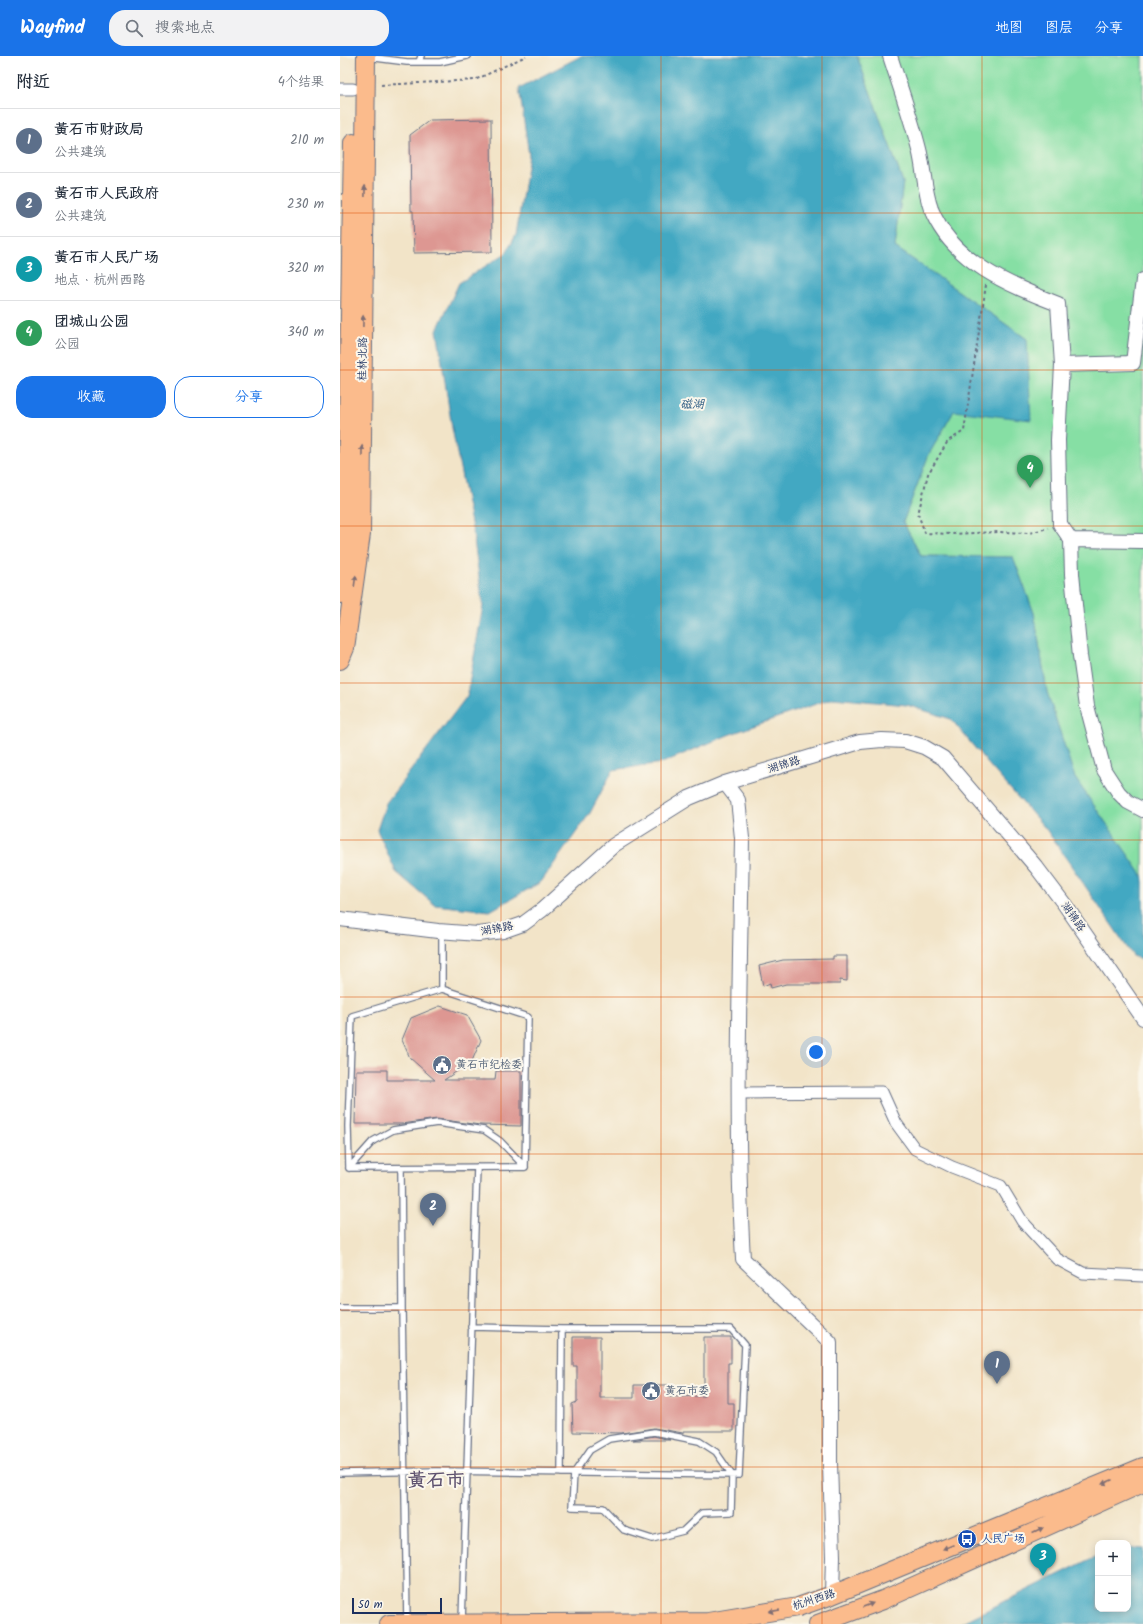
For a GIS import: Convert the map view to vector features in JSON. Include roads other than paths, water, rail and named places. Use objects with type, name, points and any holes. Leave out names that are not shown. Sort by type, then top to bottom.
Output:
[{"type":"main road","name":"桂林北路","points":[[350,489],[345,255],[354,56]]},
{"type":"main road","name":"桂林北路","points":[[340,660],[345,648],[350,489],[353,88],[366,56]]},
{"type":"main road","name":"桂林北路","points":[[340,594],[349,533]]},
{"type":"main road","name":"杭州西路","points":[[390,1624],[708,1622],[798,1607],[832,1595],[1143,1467]]},
{"type":"main road","name":"杭州西路","points":[[818,1624],[883,1600],[1143,1483]]},
{"type":"street","points":[[890,56],[919,150],[931,208],[944,234],[962,254],[988,272],[1017,289],[1058,304],[1062,365],[1058,440],[1060,524],[1071,540],[1072,574],[1080,656],[1087,706],[1104,770],[1119,793],[1128,802],[1143,810]]},
{"type":"street","points":[[1062,365],[1132,363],[1143,280]]},
{"type":"street","points":[[1071,540],[1143,541]]},
{"type":"street","name":"湖锦路","points":[[340,919],[478,934],[503,930],[523,924],[542,910],[614,845],[689,798],[725,783],[860,742],[882,740],[905,741],[924,747],[943,758],[1037,868],[1065,905],[1143,1018]]},
{"type":"street","points":[[725,783],[738,800],[742,838],[739,1092],[740,1203],[743,1259],[830,1342],[830,1463],[834,1557],[832,1595]]},
{"type":"street","points":[[739,1092],[882,1092],[896,1123],[915,1149],[952,1167],[1001,1186],[1022,1222],[1057,1259],[1083,1273],[1143,1276]]},
{"type":"lane","points":[[366,56],[408,62],[440,62],[467,56]]},
{"type":"lane","points":[[419,62],[421,56]]},
{"type":"lane","points":[[442,931],[442,988]]},
{"type":"lane","points":[[349,1168],[348,1126],[352,1016],[442,988],[528,1017],[525,1167]]},
{"type":"lane","points":[[349,1168],[373,1141],[393,1130],[437,1123],[484,1130],[500,1141],[525,1167]]},
{"type":"lane","points":[[462,1623],[476,1167]]},
{"type":"lane","points":[[349,1168],[525,1167]]},
{"type":"lane","points":[[401,1168],[407,1624]]},
{"type":"lane","points":[[340,1308],[402,1308]]},
{"type":"lane","points":[[340,1473],[467,1472],[739,1475],[745,1345],[731,1329],[562,1329],[471,1327]]},
{"type":"lane","points":[[561,1473],[562,1329]]},
{"type":"lane","points":[[654,1432],[699,1441],[716,1452],[732,1474],[731,1512],[702,1513],[682,1531],[652,1539],[624,1530],[603,1508],[572,1507],[574,1473],[590,1450],[609,1439],[654,1432]]},
{"type":"water","name":"磁湖","points":[[581,56],[857,56],[903,182],[895,247],[1027,339],[1031,420],[954,411],[929,454],[903,522],[921,556],[1013,557],[1034,613],[1047,692],[1075,778],[1142,875],[1143,959],[1133,956],[1046,829],[989,765],[951,719],[907,705],[833,698],[728,735],[662,763],[613,770],[590,813],[541,882],[490,911],[435,905],[396,872],[377,830],[386,803],[467,696],[483,606],[473,533],[452,428],[437,330],[459,283],[506,253],[516,235],[529,155],[519,88]]},
{"type":"water","points":[[1131,1548],[1143,1549],[1143,1624],[959,1624],[1095,1556],[1095,1612],[1131,1612]]},
{"type":"place","name":"团城山公园","points":[[1030,488]]},
{"type":"place","name":"黄石市纪检委","points":[[442,1065]]},
{"type":"place","name":"黄石市人民政府","points":[[433,1226]]},
{"type":"place","name":"黄石市财政局","points":[[997,1384]]},
{"type":"place","name":"黄石市委","points":[[651,1391]]},
{"type":"place","name":"人民广场","points":[[967,1539]]},
{"type":"place","name":"黄石市人民广场","points":[[1043,1576]]},
{"type":"district","name":"黄石市","points":[[436,1481]]}]
